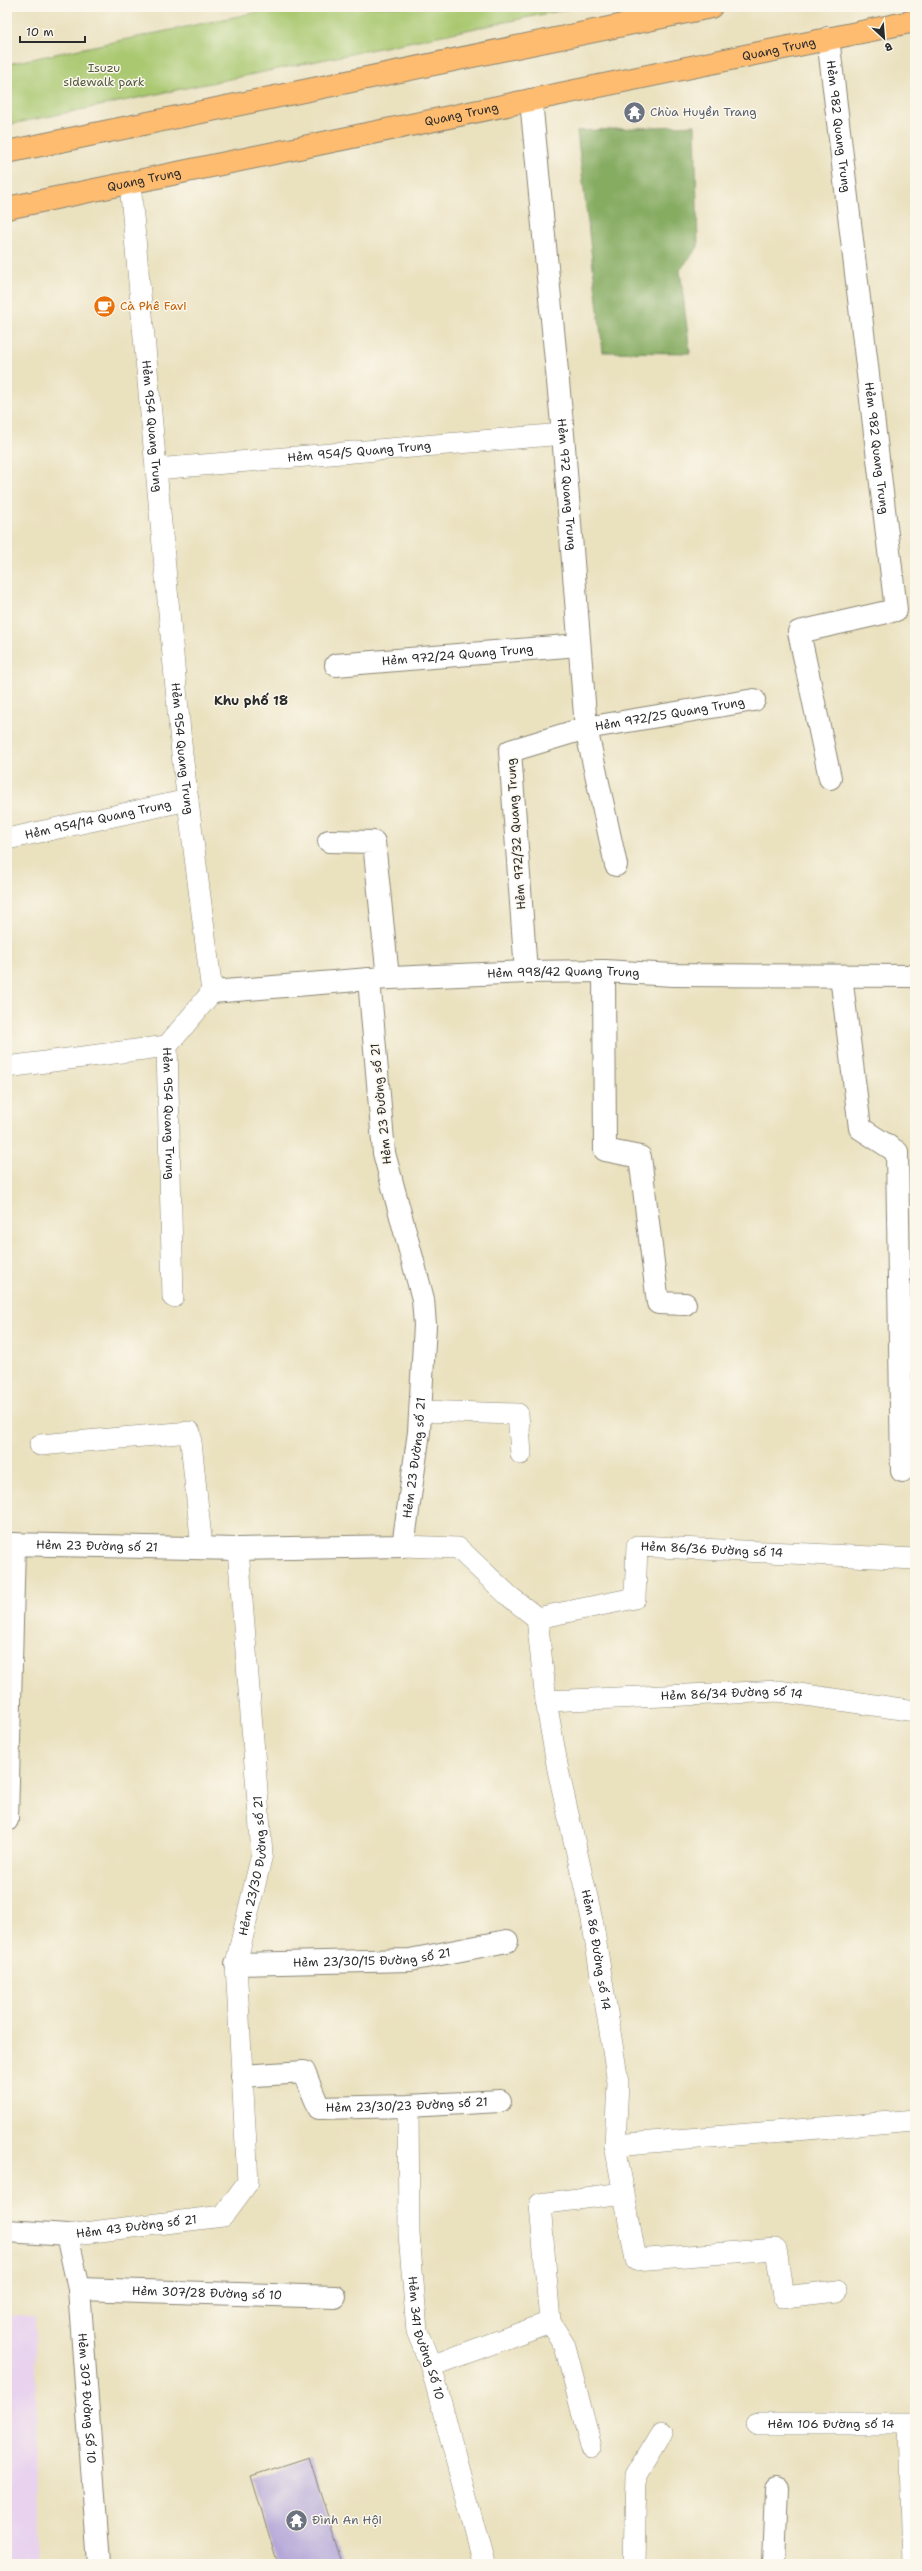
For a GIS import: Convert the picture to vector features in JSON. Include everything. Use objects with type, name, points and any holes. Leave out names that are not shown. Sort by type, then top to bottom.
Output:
[{"type":"main road","points":[[7,152],[711,7]]},
{"type":"main road","name":"Quang Trung","points":[[7,208],[915,21]]},
{"type":"street","name":"Hẻm 982 Quang Trung","points":[[828,38],[896,610],[799,632],[830,778]]},
{"type":"street","name":"Hẻm 972 Quang Trung","points":[[531,100],[563,434],[586,728],[616,865]]},
{"type":"street","name":"Hẻm 972/24 Quang Trung","points":[[336,665],[579,645]]},
{"type":"street","name":"Hẻm 972/25 Quang Trung","points":[[586,728],[754,700]]},
{"type":"street","name":"Hẻm 972/32 Quang Trung","points":[[526,972],[510,751],[586,728]]},
{"type":"street","name":"Hẻm 23 Đường số 21","points":[[11,1544],[238,1549],[403,1546],[420,1411],[425,1325],[422,1299],[384,1153],[374,842],[329,841]]},
{"type":"street","name":"Hẻm 998/42 Quang Trung","points":[[212,992],[378,978],[526,972],[604,971],[673,975],[915,976]]},
{"type":"street","points":[[604,971],[605,1150],[640,1157],[658,1303],[686,1304]]},
{"type":"street","points":[[841,976],[860,1128],[897,1152],[902,1471]]},
{"type":"street","points":[[7,1820],[11,1544]]},
{"type":"street","name":"Hẻm 23/30/15 Đường số 21","points":[[236,1964],[410,1960],[507,1941]]},
{"type":"street","name":"Hẻm 23/30/23 Đường số 21","points":[[242,2076],[304,2072],[318,2108],[408,2106],[500,2101]]},
{"type":"street","name":"Hẻm 43 Đường số 21","points":[[7,2231],[67,2234]]},
{"type":"street","name":"Hẻm 307 Đường Số 10","points":[[67,2234],[79,2289],[99,2564]]},
{"type":"street","name":"Hẻm 307/28 Đường số 10","points":[[79,2289],[335,2297]]},
{"type":"street","points":[[773,2564],[776,2489]]},
{"type":"lane","name":"Hẻm 954 Quang Trung","points":[[130,183],[188,800],[212,992],[167,1046],[173,1297]]},
{"type":"lane","name":"Hẻm 954/5 Quang Trung","points":[[156,470],[563,434]]},
{"type":"lane","name":"Hẻm 954/14 Quang Trung","points":[[7,839],[188,800]]},
{"type":"lane","points":[[7,1067],[167,1046]]},
{"type":"lane","points":[[420,1411],[518,1414],[521,1454]]},
{"type":"lane","points":[[40,1446],[190,1432],[202,1548]]},
{"type":"lane","points":[[403,1546],[458,1548],[509,1596],[537,1618]]},
{"type":"lane","name":"Hẻm 86/36 Đường số 14","points":[[537,1618],[635,1598],[637,1546],[915,1558]]},
{"type":"lane","name":"Hẻm 23/30 Đường số 21","points":[[238,1549],[262,1854],[236,1964],[248,2182]]},
{"type":"lane","name":"Hẻm 86 Đường số 14","points":[[537,1618],[546,1701],[558,1770],[592,1920],[616,2074],[615,2145],[636,2260],[776,2249],[783,2297],[837,2291]]},
{"type":"lane","name":"Hẻm 86/34 Đường số 14","points":[[546,1701],[778,1691],[915,1711]]},
{"type":"lane","name":"Hẻm 341 Đường Số 10","points":[[408,2106],[409,2234],[416,2323],[431,2366],[484,2564]]},
{"type":"lane","points":[[615,2145],[915,2120]]},
{"type":"lane","name":"Hẻm 43 Đường số 21","points":[[67,2234],[223,2216],[248,2182]]},
{"type":"lane","points":[[592,2448],[565,2346],[550,2322],[540,2204],[623,2193]]},
{"type":"lane","points":[[431,2366],[550,2322]]},
{"type":"lane","name":"Hẻm 106 Đường số 14","points":[[756,2424],[910,2424],[913,2564]]},
{"type":"lane","points":[[634,2564],[636,2475],[662,2432]]},
{"type":"shaded area","points":[[7,2314],[36,2317],[37,2564],[7,2564]]},
{"type":"green space","name":"Isuzu sidewalk park","points":[[282,7],[578,7],[7,125],[7,64]]},
{"type":"green space","points":[[695,125],[698,247],[680,270],[690,353],[603,352],[577,131]]},
{"type":"building","name":"Đình An Hội","points":[[309,2457],[343,2564],[278,2564],[251,2476]]},
{"type":"place","name":"Chùa Huyền Trang","points":[[634,112]]},
{"type":"place","name":"Cà Phê Favi","points":[[104,306]]},
{"type":"place","name":"Đình An Hội","points":[[297,2520]]},
{"type":"district","name":"Khu phố 18","points":[[251,700]]}]
